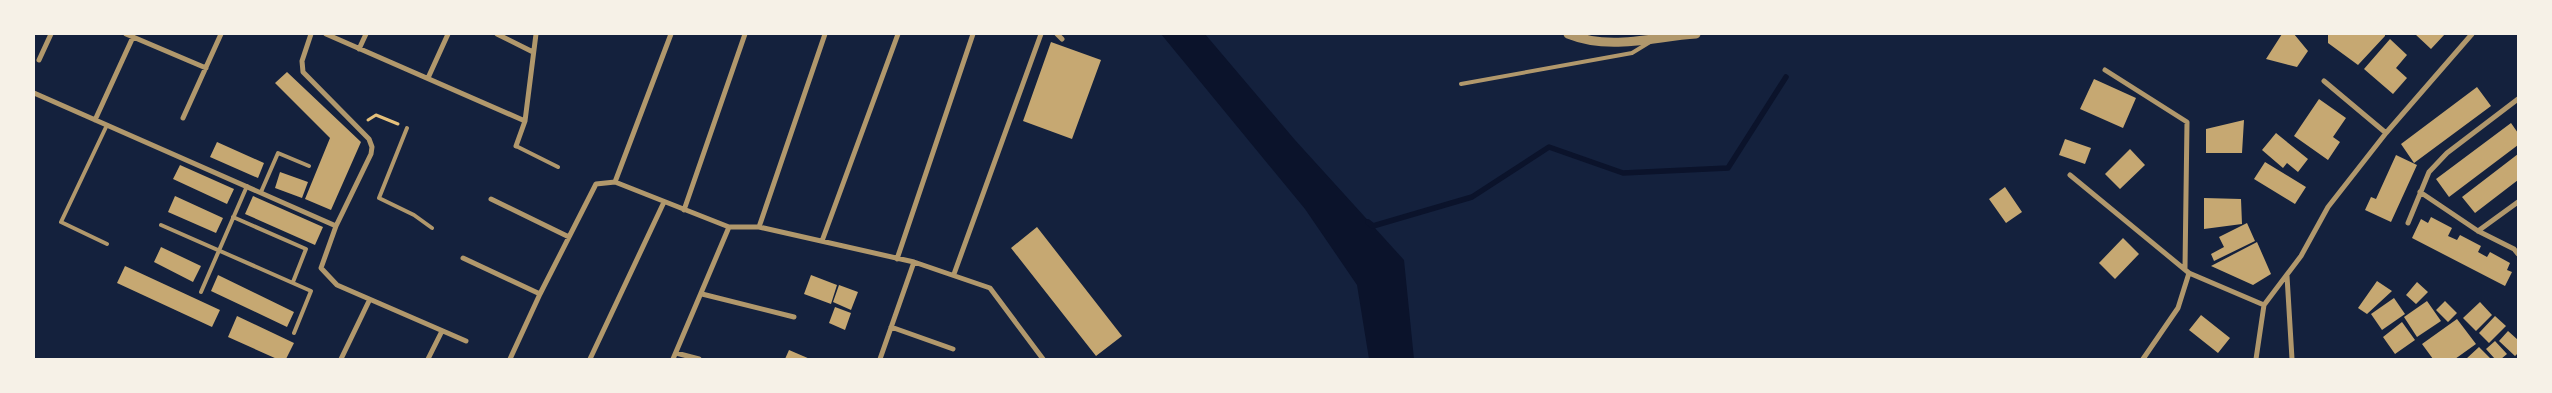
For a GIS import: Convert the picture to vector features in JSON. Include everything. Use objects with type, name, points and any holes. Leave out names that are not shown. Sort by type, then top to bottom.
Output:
[{"type":"street","points":[[39,60],[51,34]]},
{"type":"street","points":[[126,34],[206,68]]},
{"type":"street","points":[[183,118],[221,34]]},
{"type":"street","points":[[311,34],[302,61],[303,72],[369,139],[372,147],[371,154],[336,226],[321,268],[337,285],[466,341]]},
{"type":"street","points":[[326,34],[526,121]]},
{"type":"street","points":[[359,49],[366,34]]},
{"type":"street","points":[[428,78],[448,34]]},
{"type":"street","points":[[497,34],[533,52]]},
{"type":"street","points":[[516,146],[526,121],[536,34]]},
{"type":"street","points":[[615,182],[670,34]]},
{"type":"street","points":[[684,210],[745,34]]},
{"type":"street","points":[[759,227],[825,34]]},
{"type":"street","points":[[822,241],[898,34]]},
{"type":"street","points":[[897,259],[973,34]]},
{"type":"street","points":[[954,274],[1041,34]]},
{"type":"street","points":[[1057,34],[1062,39]]},
{"type":"street","points":[[1568,34],[1602,44],[1623,44],[1658,37],[1696,34]]},
{"type":"street","points":[[2256,359],[2264,305],[2287,276],[2328,206],[2386,133],[2472,34]]},
{"type":"street","points":[[95,120],[133,37]]},
{"type":"street","points":[[2105,70],[2188,122],[2185,268]]},
{"type":"street","points":[[2324,81],[2386,133]]},
{"type":"street","points":[[34,93],[336,226]]},
{"type":"street","points":[[2408,223],[2429,172],[2446,153],[2518,99]]},
{"type":"street","points":[[2070,175],[2189,273],[2264,305]]},
{"type":"street","points":[[510,359],[568,237],[596,184],[615,182],[729,227],[759,227],[914,262],[954,274],[990,288],[1043,359]]},
{"type":"street","points":[[2420,192],[2478,231],[2514,249],[2518,254]]},
{"type":"street","points":[[491,200],[568,237]]},
{"type":"street","points":[[590,359],[664,202]]},
{"type":"street","points":[[2478,231],[2518,202]]},
{"type":"street","points":[[673,359],[729,227]]},
{"type":"street","points":[[463,258],[540,294]]},
{"type":"street","points":[[880,359],[914,262]]},
{"type":"street","points":[[2143,359],[2178,308],[2189,273]]},
{"type":"street","points":[[2287,276],[2292,359]]},
{"type":"street","points":[[702,294],[794,317]]},
{"type":"street","points":[[341,359],[368,300]]},
{"type":"street","points":[[891,327],[952,349]]},
{"type":"street","points":[[428,359],[442,331]]},
{"type":"street","points":[[676,353],[700,359]]},
{"type":"lane","points":[[1461,84],[1632,54],[1658,37]]},
{"type":"lane","points":[[107,125],[61,222],[107,244]]},
{"type":"lane","points":[[407,128],[379,198],[414,215],[432,228]]},
{"type":"lane","points":[[516,146],[558,166]]},
{"type":"lane","points":[[261,192],[278,153],[309,166]]},
{"type":"lane","points":[[201,292],[247,186]]},
{"type":"lane","points":[[234,217],[306,248],[293,282]]},
{"type":"lane","points":[[161,225],[312,291],[294,333]]},
{"type":"path","points":[[358,128],[376,114],[407,128]]},
{"type":"water","points":[[1161,34],[1205,34],[1295,140],[1404,260],[1414,359],[1369,359],[1357,285],[1305,209]]},
{"type":"building","points":[[2282,34],[2294,34],[2308,51],[2297,67],[2266,59]]},
{"type":"building","points":[[2328,34],[2385,34],[2385,36],[2358,65],[2328,43]]},
{"type":"building","points":[[2415,34],[2445,34],[2431,49]]},
{"type":"building","points":[[2390,39],[2407,55],[2396,68],[2407,78],[2393,94],[2364,69]]},
{"type":"building","points":[[1051,42],[1101,60],[1072,139],[1023,121]]},
{"type":"building","points":[[287,72],[361,142],[331,210],[305,199],[330,138],[275,83]]},
{"type":"building","points":[[2094,79],[2136,98],[2123,128],[2080,109]]},
{"type":"building","points":[[2477,87],[2491,106],[2414,163],[2401,144]]},
{"type":"building","points":[[2319,99],[2346,118],[2333,137],[2340,142],[2328,160],[2294,136]]},
{"type":"building","points":[[2244,120],[2242,153],[2206,153],[2206,129]]},
{"type":"building","points":[[2511,123],[2518,133],[2518,145],[2449,197],[2436,179]]},
{"type":"building","points":[[2276,133],[2308,159],[2298,172],[2287,163],[2283,168],[2262,150]]},
{"type":"building","points":[[2065,139],[2091,148],[2085,164],[2059,155]]},
{"type":"building","points":[[217,142],[264,163],[258,178],[210,157]]},
{"type":"building","points":[[2130,149],[2145,165],[2120,189],[2105,174]]},
{"type":"building","points":[[2518,154],[2518,180],[2475,213],[2462,197]]},
{"type":"building","points":[[2396,155],[2417,165],[2391,222],[2365,210],[2371,197],[2376,199]]},
{"type":"building","points":[[2265,162],[2306,187],[2295,204],[2254,179]]},
{"type":"building","points":[[180,165],[234,189],[227,204],[173,179]]},
{"type":"building","points":[[280,172],[308,182],[302,198],[275,188]]},
{"type":"building","points":[[2005,187],[2022,212],[2006,223],[1989,199]]},
{"type":"building","points":[[175,196],[223,218],[216,233],[168,212]]},
{"type":"building","points":[[253,196],[323,227],[315,245],[245,214]]},
{"type":"building","points":[[2204,198],[2241,199],[2242,224],[2204,229]]},
{"type":"building","points":[[2431,217],[2452,228],[2448,236],[2457,240],[2460,235],[2481,246],[2478,252],[2487,257],[2490,252],[2510,263],[2507,270],[2512,272],[2505,286],[2412,238],[2421,219],[2428,223]]},
{"type":"building","points":[[2247,223],[2255,241],[2214,261],[2211,254],[2224,247],[2219,237]]},
{"type":"building","points":[[1037,227],[1122,336],[1096,356],[1011,248]]},
{"type":"building","points":[[2123,238],[2139,254],[2115,279],[2099,263]]},
{"type":"building","points":[[2257,242],[2271,274],[2253,285],[2211,266]]},
{"type":"building","points":[[161,247],[201,266],[193,282],[154,262]]},
{"type":"building","points":[[125,266],[220,310],[212,327],[117,283]]},
{"type":"building","points":[[218,275],[294,312],[287,327],[211,291]]},
{"type":"building","points":[[811,275],[837,285],[831,304],[804,294]]},
{"type":"building","points":[[2377,281],[2392,291],[2367,314],[2358,308]]},
{"type":"building","points":[[2417,282],[2428,292],[2416,304],[2406,295]]},
{"type":"building","points":[[839,285],[858,292],[851,310],[833,302]]},
{"type":"building","points":[[2394,298],[2405,314],[2382,330],[2371,314]]},
{"type":"building","points":[[2427,301],[2441,321],[2417,337],[2404,317]]},
{"type":"building","points":[[2445,301],[2457,313],[2448,322],[2436,310]]},
{"type":"building","points":[[2480,302],[2492,315],[2476,331],[2463,318]]},
{"type":"building","points":[[835,307],[851,313],[845,330],[829,323]]},
{"type":"building","points":[[2201,315],[2230,338],[2218,353],[2189,330]]},
{"type":"building","points":[[237,316],[294,343],[286,359],[277,359],[228,337]]},
{"type":"building","points":[[2495,316],[2506,326],[2489,343],[2479,333]]},
{"type":"building","points":[[2457,319],[2476,344],[2455,359],[2433,359],[2422,344]]},
{"type":"building","points":[[2402,322],[2415,340],[2395,354],[2383,337]]},
{"type":"building","points":[[2508,331],[2518,340],[2518,353],[2515,356],[2499,341]]},
{"type":"building","points":[[2495,341],[2507,354],[2501,359],[2495,359],[2486,349]]},
{"type":"building","points":[[2479,347],[2491,359],[2466,359]]},
{"type":"building","points":[[789,350],[810,359],[785,359]]},
{"type":"waterway","points":[[1368,222],[1373,226],[1472,197],[1549,147],[1623,173],[1728,168],[1786,77]]}]
